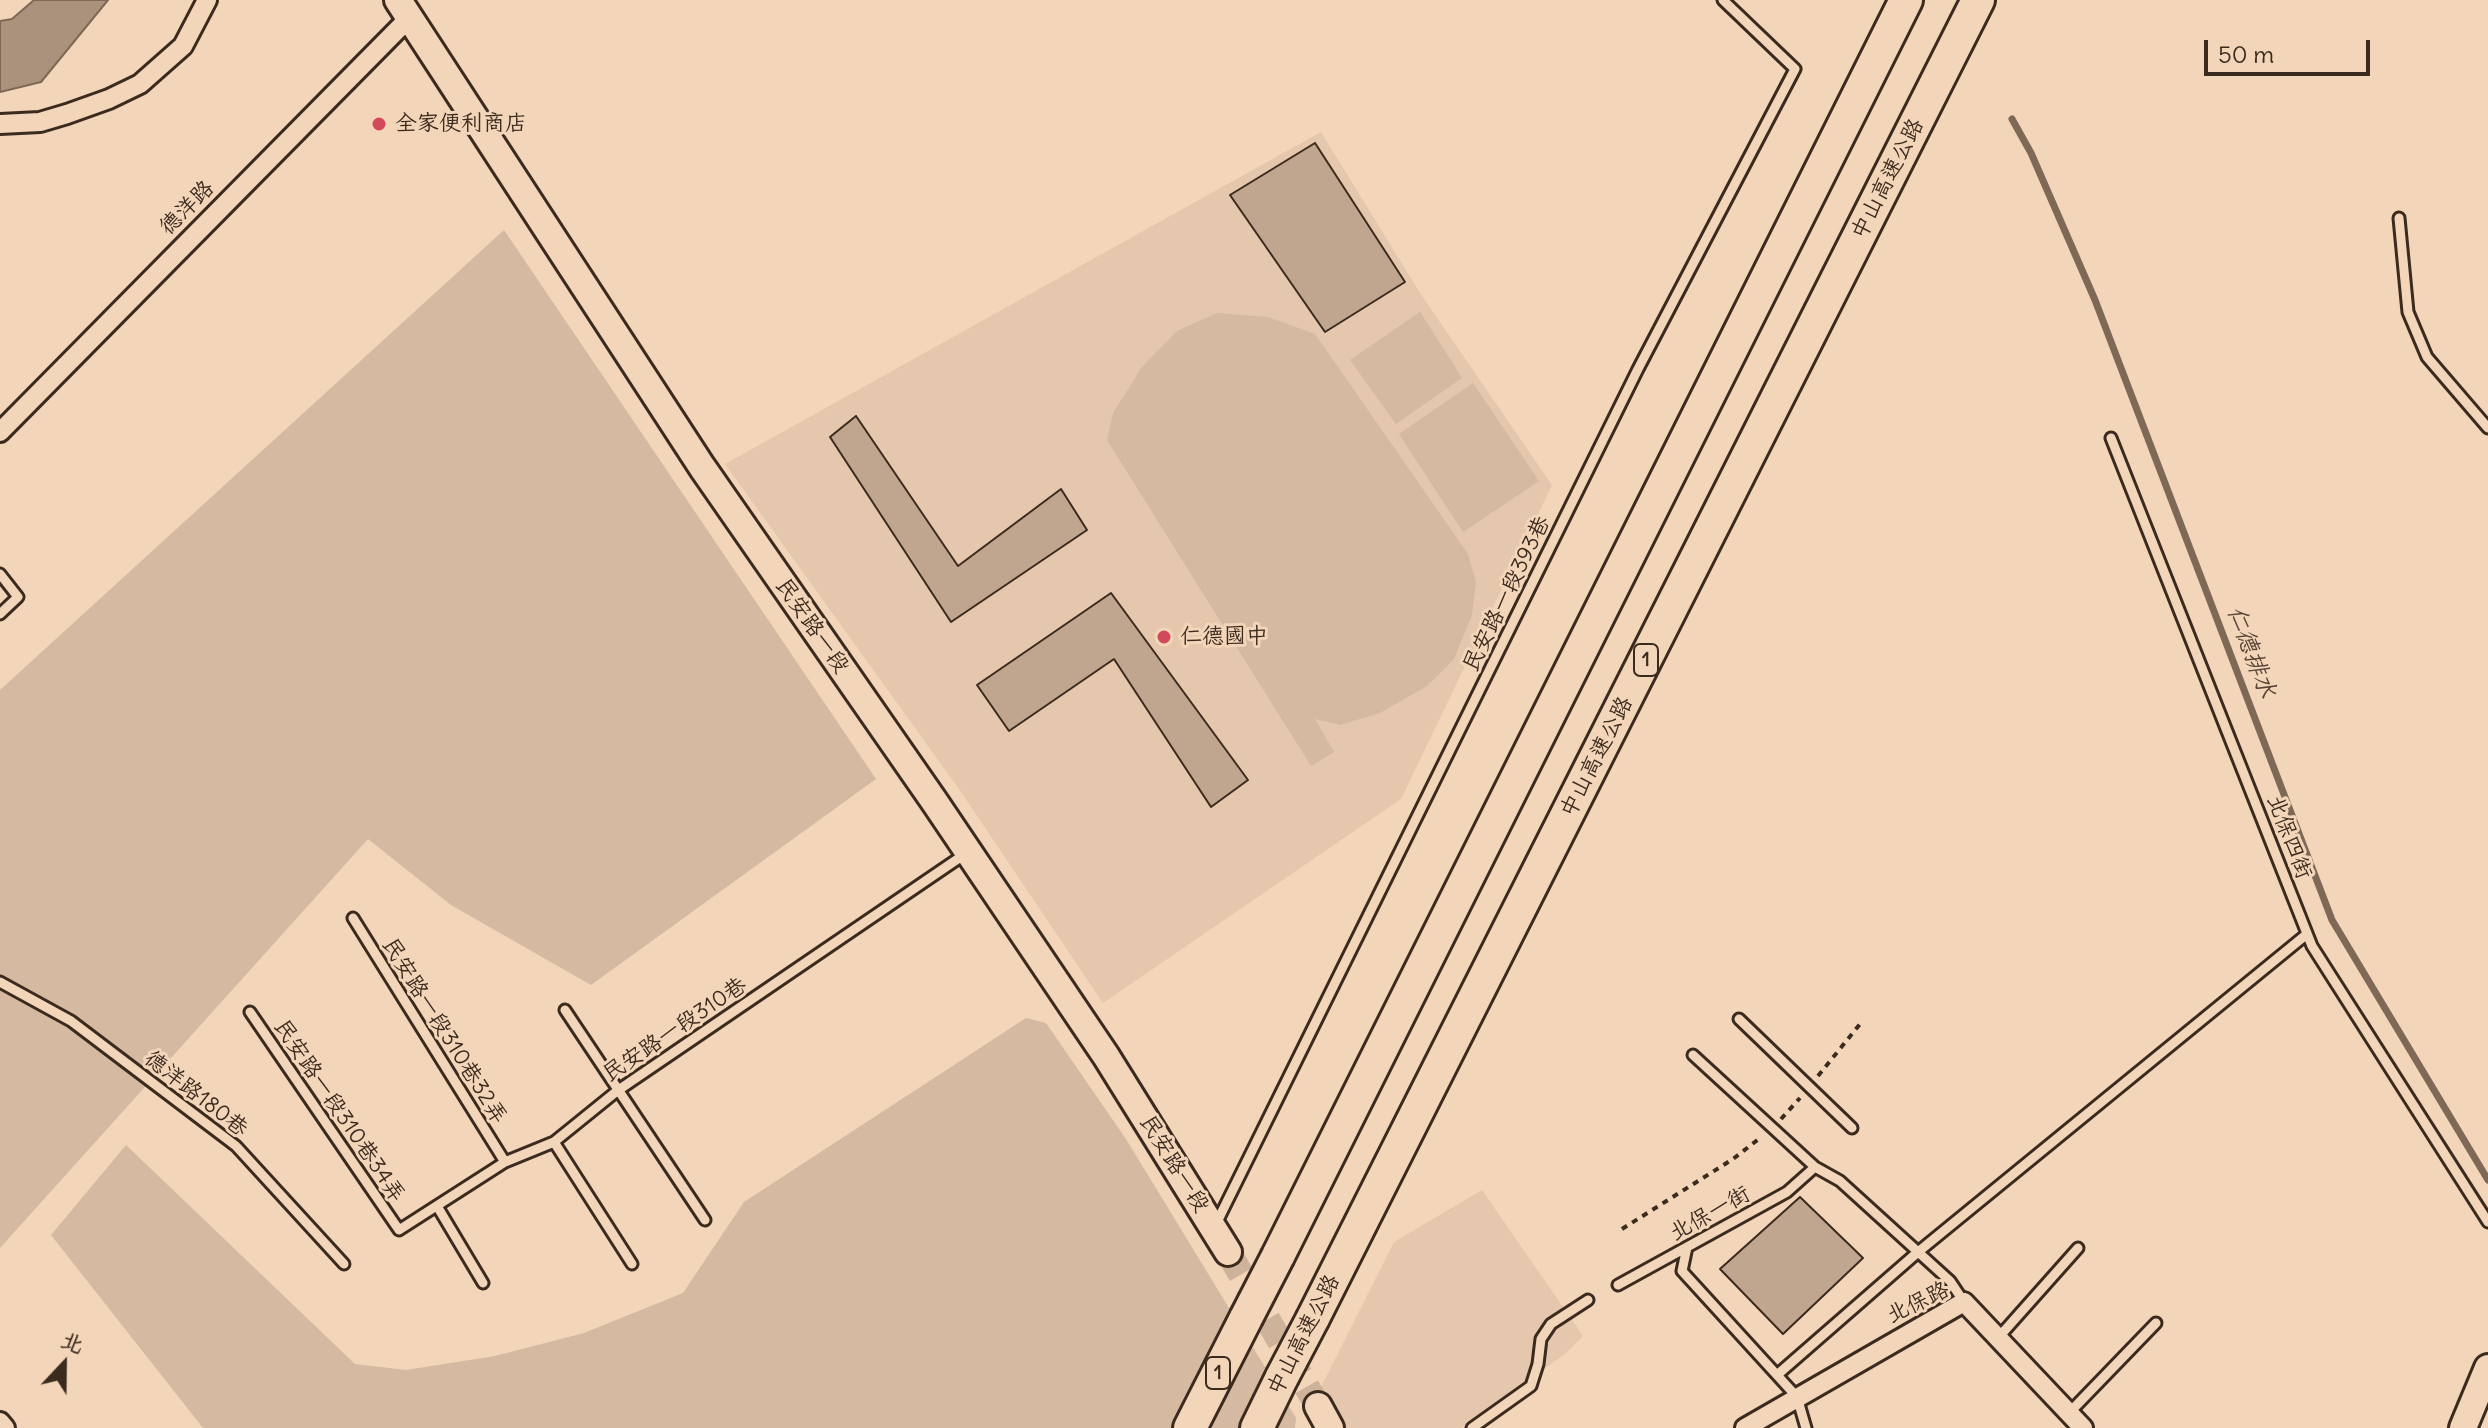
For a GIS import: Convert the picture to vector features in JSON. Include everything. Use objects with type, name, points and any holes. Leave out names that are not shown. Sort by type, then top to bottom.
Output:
[{"type":"highway","name":"1","points":[[1190,1428],[1906,0]]},
{"type":"highway","name":"中山高速公路","points":[[1257,1428],[1978,0]]},
{"type":"street","points":[[0,124],[40,122],[109,99],[140,84],[183,46],[207,0]]},
{"type":"street","name":"民安路一段","points":[[403,9],[702,467],[969,852],[1106,1056],[1228,1252]]},
{"type":"street","name":"德洋路","points":[[0,432],[403,9]]},
{"type":"street","name":"北保路","points":[[1745,1428],[1964,1302],[2083,1428]]},
{"type":"street","points":[[2463,1428],[2488,1368]]},
{"type":"street","points":[[0,1422],[5,1428]]},
{"type":"lane","name":"民安路一段393巷","points":[[1214,1229],[1638,369],[1795,69],[1723,0]]},
{"type":"lane","points":[[2399,218],[2408,312],[2427,357],[2488,428]]},
{"type":"lane","name":"北保四街","points":[[2111,438],[2312,946],[2488,1222]]},
{"type":"lane","points":[[0,574],[18,597],[0,614]]},
{"type":"lane","name":"民安路一段310巷","points":[[399,1230],[505,1162],[554,1142],[617,1091],[969,852]]},
{"type":"lane","name":"民安路一段310巷32弄","points":[[353,918],[505,1162]]},
{"type":"lane","points":[[1777,1375],[1918,1252],[2307,934]]},
{"type":"lane","name":"德洋路180巷","points":[[0,982],[71,1021],[236,1146],[344,1264]]},
{"type":"lane","points":[[565,1010],[705,1220]]},
{"type":"lane","name":"民安路一段310巷34弄","points":[[250,1012],[399,1230]]},
{"type":"lane","points":[[1739,1019],[1852,1128]]},
{"type":"lane","points":[[1693,1055],[1815,1167],[1840,1181],[1950,1281],[1964,1302]]},
{"type":"lane","points":[[554,1142],[632,1264]]},
{"type":"lane","name":"北保一街","points":[[1618,1285],[1787,1192],[1815,1167]]},
{"type":"lane","points":[[437,1206],[483,1283]]},
{"type":"lane","points":[[1687,1247],[1682,1271],[1797,1397],[1806,1428]]},
{"type":"lane","points":[[1998,1338],[2078,1248]]},
{"type":"lane","points":[[1472,1428],[1531,1386],[1541,1339],[1551,1324],[1588,1300]]},
{"type":"lane","points":[[2069,1413],[2156,1323]]},
{"type":"path","name":"北保一街","points":[[1622,1229],[1733,1159],[1772,1129],[1860,1024]]},
{"type":"shaded area","points":[[34,0],[108,0],[41,82],[0,92],[0,21],[12,19]]},
{"type":"shaded area","name":"仁德國中","points":[[1321,132],[1420,293],[1552,485],[1401,799],[1103,1003],[959,789],[725,464]]},
{"type":"shaded area","points":[[504,230],[876,779],[591,985],[451,905],[368,839],[0,1248],[0,690]]},
{"type":"shaded area","points":[[1420,312],[1462,378],[1396,424],[1350,360]]},
{"type":"shaded area","points":[[1217,313],[1268,317],[1315,334],[1468,554],[1476,582],[1472,615],[1454,659],[1427,686],[1380,713],[1340,725],[1315,719],[1334,752],[1311,766],[1107,440],[1113,413],[1142,367],[1177,331]]},
{"type":"shaded area","points":[[1473,383],[1539,481],[1463,532],[1399,434]]},
{"type":"shaded area","points":[[1026,1018],[1046,1023],[1126,1139],[1296,1418],[1295,1428],[203,1428],[51,1235],[126,1145],[355,1364],[406,1370],[495,1356],[584,1333],[683,1293],[744,1202]]},
{"type":"shaded area","points":[[1482,1190],[1583,1336],[1565,1354],[1461,1428],[1342,1428],[1321,1387],[1394,1242]]},
{"type":"building","points":[[1315,143],[1405,282],[1325,332],[1230,195]]},
{"type":"building","points":[[856,416],[958,566],[1061,489],[1087,530],[951,622],[830,437]]},
{"type":"building","points":[[1111,593],[1248,780],[1211,807],[1114,659],[1009,731],[977,685]]},
{"type":"building","points":[[1800,1197],[1863,1258],[1783,1334],[1720,1269]]},
{"type":"waterway","name":"仁德排水","points":[[2012,119],[2031,153],[2095,300],[2332,920],[2488,1180]]},
{"type":"tunnel","points":[[1228,1252],[1318,1406]]},
{"type":"place","name":"全家便利商店","points":[[379,124]]},
{"type":"place","name":"仁德國中","points":[[1164,637]]}]
